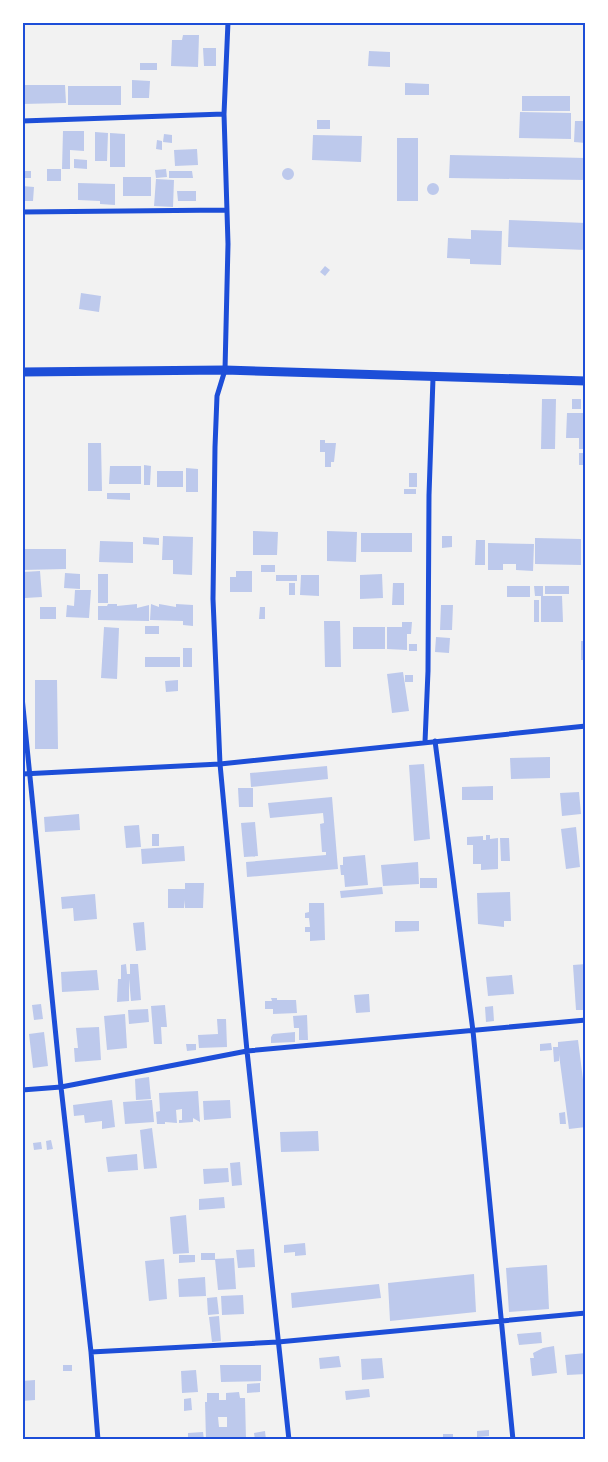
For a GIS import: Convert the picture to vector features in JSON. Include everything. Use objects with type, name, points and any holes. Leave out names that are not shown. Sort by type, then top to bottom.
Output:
[{"type":"street","points":[[228,22],[224,114],[226,370],[217,396],[214,447],[213,599],[220,764],[247,1051],[289,1440]]},
{"type":"street","points":[[22,121],[224,114]]},
{"type":"street","points":[[22,212],[226,210]]},
{"type":"street","points":[[22,372],[226,370],[433,378],[586,381]]},
{"type":"street","points":[[425,742],[433,378]]},
{"type":"street","points":[[22,697],[61,1087],[91,1352],[98,1440]]},
{"type":"street","points":[[22,774],[220,764],[586,726]]},
{"type":"street","points":[[435,741],[473,1032],[513,1440]]},
{"type":"street","points":[[22,1090],[61,1087],[247,1051],[473,1032],[586,1020]]},
{"type":"street","points":[[91,1352],[278,1342],[586,1313]]},
{"type":"building","points":[[183,35],[199,35],[198,67],[171,66],[172,40],[182,40]]},
{"type":"building","points":[[203,48],[216,48],[216,66],[204,66]]},
{"type":"building","points":[[369,51],[390,52],[390,67],[368,66]]},
{"type":"building","points":[[140,63],[157,63],[157,70],[140,70]]},
{"type":"building","points":[[132,80],[150,81],[149,98],[132,98]]},
{"type":"building","points":[[405,83],[429,84],[429,95],[405,95]]},
{"type":"building","points":[[22,85],[65,85],[66,103],[22,104]]},
{"type":"building","points":[[68,86],[121,86],[121,105],[68,105]]},
{"type":"building","points":[[522,96],[570,96],[570,111],[522,111]]},
{"type":"building","points":[[520,112],[571,113],[571,139],[519,138]]},
{"type":"building","points":[[317,120],[330,120],[330,129],[317,129]]},
{"type":"building","points":[[575,121],[586,121],[586,143],[574,142]]},
{"type":"building","points":[[63,131],[84,131],[84,151],[70,150],[70,169],[62,169]]},
{"type":"building","points":[[95,132],[108,133],[107,161],[95,161]]},
{"type":"building","points":[[110,133],[125,134],[125,167],[110,167]]},
{"type":"building","points":[[164,134],[172,135],[172,143],[163,142]]},
{"type":"building","points":[[313,135],[362,136],[361,162],[312,160]]},
{"type":"building","points":[[397,138],[418,138],[418,201],[397,201]]},
{"type":"building","points":[[157,140],[162,141],[162,150],[156,149]]},
{"type":"building","points":[[197,149],[198,165],[175,166],[174,150]]},
{"type":"building","points":[[450,155],[586,158],[586,180],[449,178]]},
{"type":"building","points":[[74,159],[87,160],[87,169],[74,168]]},
{"type":"building","points":[[288,168],[294,174],[288,180],[282,174]]},
{"type":"building","points":[[47,169],[61,169],[61,181],[47,181]]},
{"type":"building","points":[[166,169],[167,177],[156,178],[155,170]]},
{"type":"building","points":[[22,171],[31,171],[31,178],[22,178]]},
{"type":"building","points":[[169,171],[192,171],[193,178],[169,178]]},
{"type":"building","points":[[123,177],[151,177],[151,196],[123,196]]},
{"type":"building","points":[[156,179],[174,180],[173,207],[154,206]]},
{"type":"building","points":[[78,183],[115,184],[115,205],[100,204],[100,201],[78,200]]},
{"type":"building","points":[[431,183],[435,183],[439,189],[435,195],[431,195],[427,191],[427,187]]},
{"type":"building","points":[[22,186],[34,187],[33,201],[22,201]]},
{"type":"building","points":[[177,191],[196,191],[196,201],[178,201]]},
{"type":"building","points":[[509,220],[586,223],[586,250],[508,247]]},
{"type":"building","points":[[471,230],[502,231],[501,265],[470,264],[470,259],[447,258],[448,238],[471,239]]},
{"type":"building","points":[[325,266],[330,270],[325,276],[320,272]]},
{"type":"building","points":[[81,293],[101,296],[99,312],[79,309]]},
{"type":"building","points":[[542,399],[556,399],[555,449],[541,449]]},
{"type":"building","points":[[572,399],[581,399],[581,409],[572,409]]},
{"type":"building","points":[[583,402],[586,402],[586,449],[579,449],[579,438],[566,438],[567,413],[583,413]]},
{"type":"building","points":[[320,440],[325,440],[325,443],[336,443],[334,462],[331,462],[331,467],[325,467],[325,452],[320,452]]},
{"type":"building","points":[[88,443],[101,443],[102,491],[88,491]]},
{"type":"building","points":[[579,453],[586,453],[586,465],[579,465]]},
{"type":"building","points":[[144,465],[151,466],[150,485],[144,485]]},
{"type":"building","points":[[110,466],[141,466],[141,484],[109,484]]},
{"type":"building","points":[[186,468],[198,469],[198,492],[186,492]]},
{"type":"building","points":[[157,471],[183,471],[183,487],[157,487]]},
{"type":"building","points":[[409,473],[417,473],[417,487],[409,487]]},
{"type":"building","points":[[404,489],[416,489],[416,494],[404,494]]},
{"type":"building","points":[[107,493],[130,493],[130,500],[107,499]]},
{"type":"building","points":[[253,531],[278,532],[277,555],[253,555]]},
{"type":"building","points":[[327,531],[357,532],[356,562],[327,561]]},
{"type":"building","points":[[361,533],[412,533],[412,552],[361,552]]},
{"type":"building","points":[[163,536],[193,537],[192,575],[173,574],[173,560],[162,560]]},
{"type":"building","points":[[442,536],[452,536],[452,547],[442,548]]},
{"type":"building","points":[[143,537],[159,538],[159,545],[143,544]]},
{"type":"building","points":[[535,538],[581,539],[581,565],[535,564]]},
{"type":"building","points":[[476,540],[485,540],[485,565],[475,565]]},
{"type":"building","points":[[100,541],[133,542],[133,563],[99,562]]},
{"type":"building","points":[[488,543],[534,544],[533,571],[516,570],[516,564],[503,564],[503,570],[488,570]]},
{"type":"building","points":[[22,549],[66,549],[66,569],[22,570]]},
{"type":"building","points":[[261,565],[275,565],[275,572],[261,572]]},
{"type":"building","points":[[40,571],[42,597],[25,598],[23,572]]},
{"type":"building","points":[[236,571],[252,571],[252,592],[230,592],[230,577],[236,577]]},
{"type":"building","points":[[65,573],[80,574],[80,589],[64,588]]},
{"type":"building","points":[[98,574],[108,574],[108,603],[98,603]]},
{"type":"building","points":[[382,574],[383,598],[360,599],[360,575]]},
{"type":"building","points":[[276,575],[297,575],[297,581],[276,581]]},
{"type":"building","points":[[301,575],[319,575],[319,596],[300,595]]},
{"type":"building","points":[[289,583],[295,583],[295,595],[289,595]]},
{"type":"building","points":[[393,583],[404,583],[404,605],[392,605]]},
{"type":"building","points":[[507,586],[530,586],[530,597],[507,597]]},
{"type":"building","points":[[534,586],[543,586],[543,596],[562,596],[563,622],[541,622],[541,596],[535,596]]},
{"type":"building","points":[[545,586],[569,586],[569,594],[545,594]]},
{"type":"building","points":[[75,590],[91,590],[89,618],[66,617],[67,605],[74,606]]},
{"type":"building","points":[[534,600],[539,600],[539,622],[534,622]]},
{"type":"building","points":[[108,604],[117,604],[117,606],[137,604],[137,608],[149,605],[149,621],[98,620],[98,606],[107,606]]},
{"type":"building","points":[[151,604],[159,607],[159,604],[176,607],[176,604],[193,605],[193,626],[183,625],[183,621],[150,620]]},
{"type":"building","points":[[441,605],[453,605],[452,630],[440,630]]},
{"type":"building","points":[[40,607],[56,607],[56,619],[40,619]]},
{"type":"building","points":[[260,607],[265,607],[265,619],[259,619]]},
{"type":"building","points":[[324,621],[340,621],[341,667],[325,667]]},
{"type":"building","points":[[402,622],[412,622],[411,634],[407,634],[407,650],[387,649],[387,627],[402,627]]},
{"type":"building","points":[[145,626],[159,626],[159,634],[145,634]]},
{"type":"building","points":[[104,627],[119,628],[117,679],[101,678]]},
{"type":"building","points":[[353,627],[385,627],[385,649],[353,649]]},
{"type":"building","points":[[436,637],[450,638],[449,653],[435,652]]},
{"type":"building","points":[[581,641],[586,641],[586,660],[581,660]]},
{"type":"building","points":[[409,644],[417,644],[417,651],[409,651]]},
{"type":"building","points":[[183,648],[192,648],[192,667],[183,667]]},
{"type":"building","points":[[145,657],[180,657],[180,667],[145,667]]},
{"type":"building","points":[[403,672],[409,711],[392,713],[387,674]]},
{"type":"building","points":[[405,675],[413,675],[413,682],[405,682]]},
{"type":"building","points":[[35,680],[57,680],[58,749],[35,749]]},
{"type":"building","points":[[178,680],[178,691],[166,692],[165,681]]},
{"type":"building","points":[[550,757],[550,778],[511,779],[510,758]]},
{"type":"building","points":[[424,764],[430,839],[414,841],[409,765]]},
{"type":"building","points":[[327,766],[328,779],[251,787],[250,773]]},
{"type":"building","points":[[493,786],[493,800],[462,800],[462,787]]},
{"type":"building","points":[[238,788],[253,788],[253,807],[239,807]]},
{"type":"building","points":[[579,792],[581,814],[562,816],[560,793]]},
{"type":"building","points":[[332,797],[338,869],[247,877],[246,862],[326,855],[326,852],[322,852],[320,824],[324,823],[323,813],[270,818],[268,803]]},
{"type":"building","points":[[79,814],[80,830],[45,832],[44,817]]},
{"type":"building","points":[[255,822],[258,856],[244,857],[241,823]]},
{"type":"building","points":[[139,825],[141,847],[126,848],[124,826]]},
{"type":"building","points":[[576,827],[580,867],[566,869],[561,829]]},
{"type":"building","points":[[152,834],[159,834],[159,846],[152,846]]},
{"type":"building","points":[[486,835],[490,835],[490,839],[498,838],[498,869],[481,870],[481,864],[473,864],[473,845],[467,845],[467,837],[483,836],[483,840],[486,840]]},
{"type":"building","points":[[500,838],[509,838],[510,861],[501,861]]},
{"type":"building","points":[[184,846],[185,861],[142,864],[141,849]]},
{"type":"building","points":[[365,855],[368,885],[345,887],[344,875],[341,875],[340,865],[343,865],[343,857]]},
{"type":"building","points":[[418,862],[419,884],[383,886],[381,865]]},
{"type":"building","points":[[420,878],[437,878],[437,888],[420,888]]},
{"type":"building","points":[[185,883],[204,883],[203,908],[185,908],[184,900],[184,908],[168,908],[168,889],[185,889]]},
{"type":"building","points":[[382,887],[383,894],[341,898],[340,891]]},
{"type":"building","points":[[510,892],[511,921],[504,921],[504,927],[478,924],[477,893]]},
{"type":"building","points":[[95,894],[97,919],[74,921],[73,908],[62,909],[61,897]]},
{"type":"building","points":[[309,903],[324,903],[325,940],[310,941],[310,932],[305,932],[305,927],[310,927],[309,918],[305,918],[305,913],[309,912]]},
{"type":"building","points":[[395,921],[419,921],[419,931],[395,932]]},
{"type":"building","points":[[144,922],[146,950],[136,951],[133,923]]},
{"type":"building","points":[[126,964],[127,974],[130,974],[130,964],[138,964],[141,1000],[131,1001],[129,979],[129,1001],[117,1002],[118,979],[121,979],[121,965]]},
{"type":"building","points":[[586,964],[586,1010],[576,1010],[573,965]]},
{"type":"building","points":[[97,970],[99,990],[62,992],[61,972]]},
{"type":"building","points":[[512,975],[514,994],[488,996],[486,977]]},
{"type":"building","points":[[369,994],[370,1012],[356,1013],[354,995]]},
{"type":"building","points":[[271,998],[277,998],[277,1000],[296,1000],[297,1013],[273,1014],[273,1009],[265,1009],[265,1001],[272,1001]]},
{"type":"building","points":[[41,1004],[43,1019],[34,1020],[32,1005]]},
{"type":"building","points":[[165,1005],[167,1027],[161,1027],[162,1044],[154,1044],[151,1006]]},
{"type":"building","points":[[493,1006],[494,1021],[486,1022],[485,1007]]},
{"type":"building","points":[[148,1009],[149,1022],[129,1024],[128,1010]]},
{"type":"building","points":[[125,1014],[127,1048],[107,1050],[104,1016]]},
{"type":"building","points":[[307,1015],[308,1040],[299,1040],[299,1028],[294,1028],[293,1016]]},
{"type":"building","points":[[217,1019],[226,1019],[227,1047],[199,1048],[198,1035],[218,1034]]},
{"type":"building","points":[[99,1027],[101,1060],[75,1062],[74,1048],[78,1048],[76,1028]]},
{"type":"building","points":[[44,1032],[48,1066],[33,1068],[29,1034]]},
{"type":"building","points":[[295,1032],[295,1042],[271,1043],[273,1034]]},
{"type":"building","points":[[578,1040],[586,1103],[586,1127],[569,1129],[559,1055],[559,1061],[554,1062],[553,1047],[558,1047],[558,1042]]},
{"type":"building","points":[[551,1043],[552,1050],[540,1051],[540,1044]]},
{"type":"building","points":[[186,1044],[196,1044],[196,1050],[187,1051]]},
{"type":"building","points":[[149,1077],[151,1099],[136,1100],[135,1079]]},
{"type":"building","points":[[198,1091],[200,1122],[193,1118],[193,1122],[179,1123],[179,1120],[182,1120],[182,1109],[176,1110],[177,1123],[165,1122],[165,1124],[157,1124],[156,1112],[160,1111],[159,1093]]},
{"type":"building","points":[[112,1100],[115,1127],[102,1129],[102,1121],[85,1123],[84,1115],[74,1116],[73,1105]]},
{"type":"building","points":[[152,1100],[154,1122],[125,1124],[123,1102]]},
{"type":"building","points":[[230,1100],[231,1118],[204,1120],[203,1101]]},
{"type":"building","points":[[565,1112],[566,1124],[560,1124],[559,1113]]},
{"type":"building","points":[[152,1128],[157,1168],[144,1169],[140,1130]]},
{"type":"building","points":[[318,1131],[319,1151],[281,1152],[280,1132]]},
{"type":"building","points":[[51,1140],[53,1149],[47,1150],[46,1141]]},
{"type":"building","points":[[41,1142],[42,1149],[34,1150],[33,1143]]},
{"type":"building","points":[[137,1154],[138,1170],[108,1172],[106,1157]]},
{"type":"building","points":[[240,1162],[242,1185],[232,1186],[230,1163]]},
{"type":"building","points":[[228,1168],[229,1182],[204,1184],[203,1169]]},
{"type":"building","points":[[224,1197],[225,1208],[199,1210],[199,1199]]},
{"type":"building","points":[[186,1215],[189,1253],[173,1254],[170,1217]]},
{"type":"building","points":[[305,1243],[306,1255],[295,1256],[295,1252],[284,1253],[284,1245]]},
{"type":"building","points":[[254,1249],[255,1267],[238,1268],[236,1250]]},
{"type":"building","points":[[201,1253],[215,1253],[215,1260],[201,1260]]},
{"type":"building","points":[[179,1255],[195,1255],[195,1262],[179,1263]]},
{"type":"building","points":[[234,1258],[236,1289],[218,1290],[215,1259]]},
{"type":"building","points":[[164,1259],[167,1299],[149,1301],[145,1261]]},
{"type":"building","points":[[547,1265],[549,1309],[509,1312],[506,1268]]},
{"type":"building","points":[[474,1274],[476,1312],[390,1321],[388,1283]]},
{"type":"building","points":[[205,1277],[206,1296],[179,1297],[178,1279]]},
{"type":"building","points":[[379,1284],[381,1298],[292,1308],[291,1293]]},
{"type":"building","points":[[243,1295],[244,1314],[222,1315],[221,1296]]},
{"type":"building","points":[[217,1297],[219,1314],[208,1315],[207,1298]]},
{"type":"building","points":[[219,1316],[221,1341],[212,1342],[209,1317]]},
{"type":"building","points":[[541,1332],[542,1343],[519,1345],[517,1334]]},
{"type":"building","points":[[554,1346],[557,1373],[532,1376],[530,1358],[534,1358],[533,1353],[543,1348]]},
{"type":"building","points":[[586,1353],[586,1374],[567,1375],[565,1355]]},
{"type":"building","points":[[339,1356],[341,1367],[320,1369],[319,1358]]},
{"type":"building","points":[[382,1358],[384,1378],[362,1380],[361,1359]]},
{"type":"building","points":[[63,1365],[72,1365],[72,1371],[63,1371]]},
{"type":"building","points":[[220,1365],[261,1365],[261,1381],[221,1382]]},
{"type":"building","points":[[196,1370],[198,1392],[182,1393],[181,1371]]},
{"type":"building","points":[[35,1380],[35,1400],[22,1401],[22,1381]]},
{"type":"building","points":[[260,1383],[260,1392],[247,1393],[247,1384]]},
{"type":"building","points":[[369,1389],[370,1397],[346,1400],[345,1391]]},
{"type":"building","points":[[239,1392],[240,1398],[245,1398],[246,1440],[206,1440],[205,1402],[207,1402],[207,1393],[219,1393],[219,1400],[226,1400],[226,1393]],"holes":[[[218,1417],[227,1417],[227,1427],[219,1427]]]},
{"type":"building","points":[[191,1398],[192,1410],[184,1411],[184,1399]]},
{"type":"building","points":[[489,1430],[489,1436],[477,1437],[477,1431]]},
{"type":"building","points":[[265,1431],[266,1440],[255,1440],[254,1433]]},
{"type":"building","points":[[203,1432],[204,1440],[188,1440],[188,1433]]},
{"type":"building","points":[[443,1434],[453,1434],[453,1440],[443,1440]]}]
